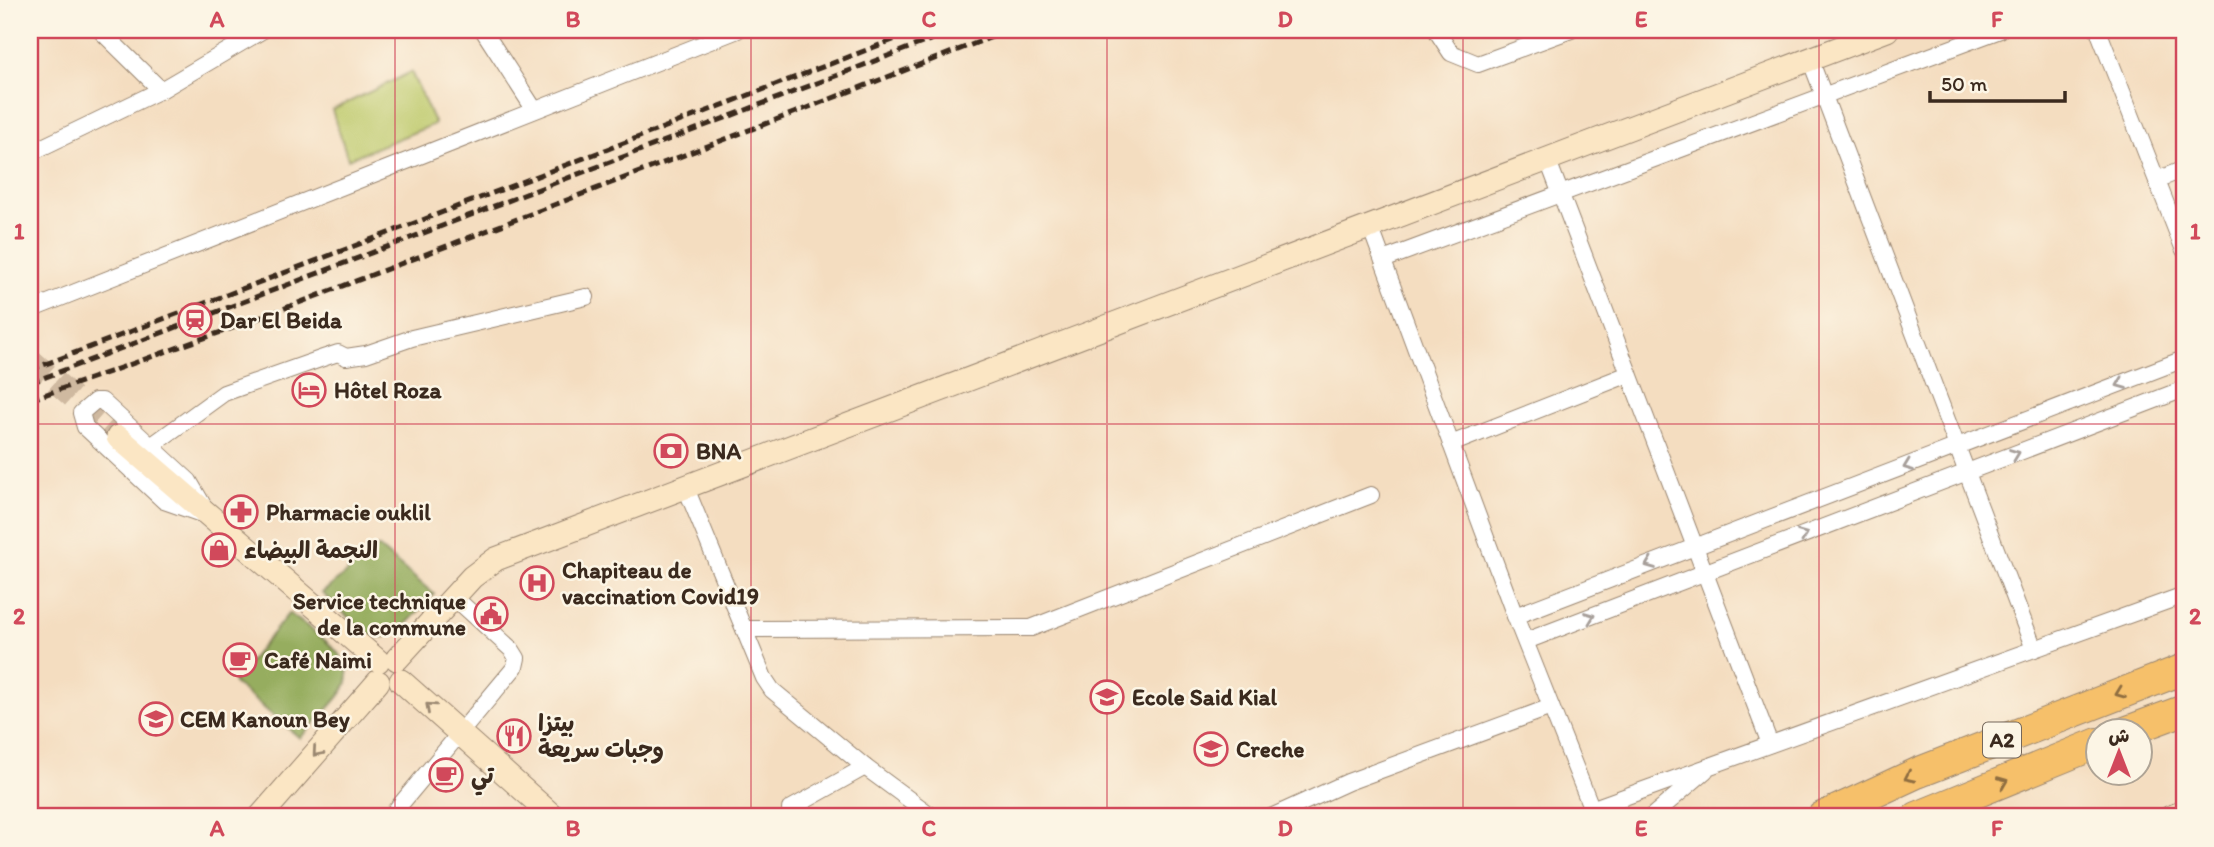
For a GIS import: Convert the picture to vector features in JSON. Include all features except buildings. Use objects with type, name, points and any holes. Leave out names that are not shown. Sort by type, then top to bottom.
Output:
[{"type":"highway","name":"A2","points":[[1822,817],[1917,773],[2184,667]]},
{"type":"highway","points":[[2154,721],[2184,710]]},
{"type":"highway","name":"A2","points":[[1917,817],[2084,749]]},
{"type":"street","points":[[100,30],[160,89]]},
{"type":"street","points":[[30,153],[160,89],[263,30]]},
{"type":"street","points":[[483,30],[534,109]]},
{"type":"street","points":[[30,310],[738,30]]},
{"type":"street","points":[[1436,30],[1451,53],[1478,64],[1571,30]]},
{"type":"street","points":[[260,817],[453,596],[496,559],[1887,30]]},
{"type":"street","points":[[1383,260],[2000,30]]},
{"type":"street","points":[[2098,30],[2184,250]]},
{"type":"street","points":[[1810,59],[2034,649]]},
{"type":"street","points":[[1547,158],[1770,744]]},
{"type":"street","points":[[2157,180],[2184,169]]},
{"type":"street","points":[[1370,226],[1515,616],[1593,813],[1713,765],[2184,595]]},
{"type":"street","points":[[151,446],[224,393],[323,358],[338,353],[346,357],[366,354],[412,338],[586,297]]},
{"type":"street","points":[[1515,616],[2184,359]]},
{"type":"street","points":[[1451,444],[1629,374]]},
{"type":"street","points":[[1527,641],[2184,388]]},
{"type":"street","points":[[102,401],[189,481],[210,517],[164,501],[85,427],[81,413],[90,403],[102,401]]},
{"type":"street","points":[[118,437],[554,817]]},
{"type":"street","points":[[686,488],[764,678],[772,690],[865,767],[933,817]]},
{"type":"street","points":[[744,629],[1031,628],[1371,495]]},
{"type":"street","points":[[390,817],[515,667],[517,658],[512,650],[453,596]]},
{"type":"street","points":[[1271,817],[1348,782],[1551,707]]},
{"type":"street","points":[[1651,817],[1713,765]]},
{"type":"street","points":[[790,809],[865,767]]},
{"type":"street","points":[[2171,817],[2184,812]]},
{"type":"green space","points":[[411,72],[435,124],[348,159],[332,110]]},
{"type":"green space","points":[[378,547],[434,594],[402,629],[385,637],[368,635],[322,593]]},
{"type":"green space","points":[[289,613],[331,646],[346,666],[348,678],[340,695],[300,738],[233,682]]},
{"type":"tunnel","points":[[30,359],[118,437]]},
{"type":"railway","points":[[30,370],[919,30]]},
{"type":"railway","points":[[30,383],[956,30]]},
{"type":"railway","points":[[30,400],[241,325],[1010,30]]},
{"type":"place","name":"Dar El Beida","points":[[195,320]]},
{"type":"place","name":"Hôtel Roza","points":[[309,390]]},
{"type":"place","name":"BNA","points":[[671,451]]},
{"type":"place","name":"Pharmacie ouklil","points":[[241,512]]},
{"type":"place","name":"النجمة البيضاء","points":[[219,550]]},
{"type":"place","name":"Chapiteau de vaccination Covid19","points":[[537,583]]},
{"type":"place","name":"Service technique de la commune","points":[[491,614]]},
{"type":"place","name":"Café Naimi","points":[[240,660]]},
{"type":"place","name":"Ecole Said Kial","points":[[1107,697]]},
{"type":"place","name":"CEM Kanoun Bey","points":[[156,719]]},
{"type":"place","name":"بيتزا وجبات سريعة","points":[[514,736]]},
{"type":"place","name":"Creche","points":[[1211,749]]},
{"type":"place","name":"تي","points":[[446,775]]}]
